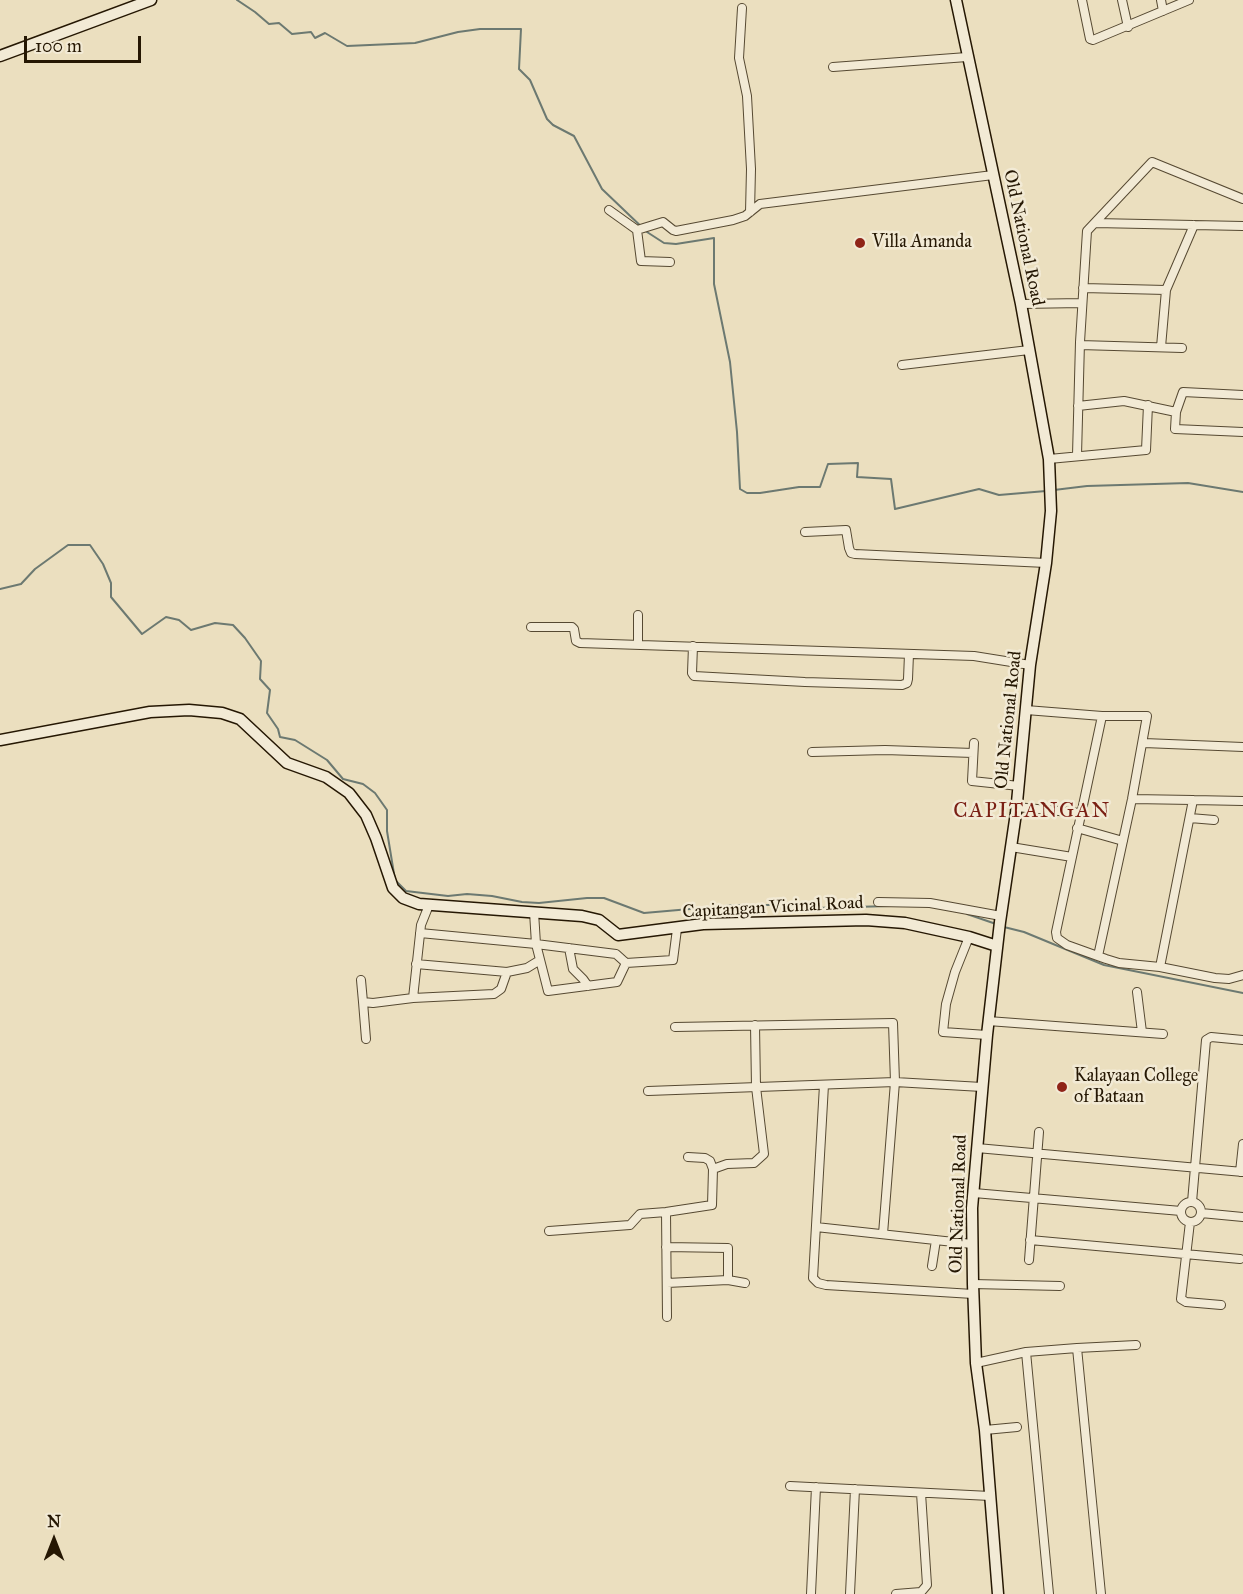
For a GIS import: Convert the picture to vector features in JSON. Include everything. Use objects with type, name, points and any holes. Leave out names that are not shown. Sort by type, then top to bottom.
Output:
[{"type":"main road","points":[[0,56],[151,0]]},
{"type":"main road","name":"Old National Road","points":[[956,0],[1021,304],[1049,459],[1051,511],[1046,563],[1030,666],[1019,786],[988,1021],[974,1193],[972,1244],[976,1363],[985,1430],[998,1594]]},
{"type":"main road","name":"Capitangan Vicinal Road","points":[[0,740],[150,712],[189,710],[222,712],[240,719],[287,763],[326,777],[349,793],[366,815],[393,888],[403,898],[419,904],[582,916],[599,920],[618,935],[703,924],[867,920],[905,923],[998,946]]},
{"type":"street","points":[[1082,0],[1090,39],[1093,40],[1189,0]]},
{"type":"street","points":[[1122,0],[1128,27]]},
{"type":"street","points":[[1161,0],[1163,11]]},
{"type":"street","points":[[742,8],[739,58],[747,96],[752,169],[750,213]]},
{"type":"street","points":[[833,67],[968,57]]},
{"type":"street","points":[[1077,455],[1080,345],[1087,231],[1152,162],[1243,199]]},
{"type":"street","points":[[637,230],[663,222],[676,231],[733,220],[745,216],[760,204],[993,175]]},
{"type":"street","points":[[609,210],[637,230],[641,261],[670,262]]},
{"type":"street","points":[[1095,223],[1243,226]]},
{"type":"street","points":[[1161,347],[1166,290],[1194,225]]},
{"type":"street","points":[[1083,288],[1166,290]]},
{"type":"street","points":[[1021,304],[1082,303]]},
{"type":"street","points":[[1080,345],[1182,348]]},
{"type":"street","points":[[902,365],[1029,350]]},
{"type":"street","points":[[1243,395],[1183,392],[1176,412],[1175,429],[1243,432]]},
{"type":"street","points":[[1078,405],[1124,401],[1176,412]]},
{"type":"street","points":[[1049,459],[1146,450],[1148,405]]},
{"type":"street","points":[[805,532],[846,530],[849,548],[851,553],[855,554],[1046,563]]},
{"type":"street","points":[[638,615],[638,644]]},
{"type":"street","points":[[531,627],[572,627],[576,641],[580,643],[974,656],[1030,666]]},
{"type":"street","points":[[693,646],[692,673],[694,676],[805,682],[902,685],[907,683],[908,679],[909,654]]},
{"type":"street","points":[[1026,710],[1102,716],[1147,716],[1144,742],[1098,956]]},
{"type":"street","points":[[1102,716],[1080,813],[1056,932],[1057,938],[1067,945],[1119,963],[1160,967],[1229,979],[1243,975]]},
{"type":"street","points":[[1144,742],[1243,747]]},
{"type":"street","points":[[974,743],[972,781],[1019,786]]},
{"type":"street","points":[[812,752],[885,750],[973,753]]},
{"type":"street","points":[[1132,799],[1243,801]]},
{"type":"street","points":[[1160,967],[1193,800]]},
{"type":"street","points":[[1016,807],[1080,813]]},
{"type":"street","points":[[1190,818],[1214,820]]},
{"type":"street","points":[[1077,828],[1123,841]]},
{"type":"street","points":[[1011,848],[1072,857]]},
{"type":"street","points":[[878,902],[930,903],[1000,923]]},
{"type":"street","points":[[413,998],[421,925],[429,905]]},
{"type":"street","points":[[534,912],[536,944],[548,991],[617,982],[626,963]]},
{"type":"street","points":[[420,933],[616,954],[626,963],[673,960],[677,929]]},
{"type":"street","points":[[969,937],[955,972],[946,1004],[943,1032],[987,1035]]},
{"type":"street","points":[[569,948],[573,969],[588,986]]},
{"type":"street","points":[[416,964],[507,972],[526,968],[540,960]]},
{"type":"street","points":[[363,1002],[494,994],[501,989],[507,972]]},
{"type":"street","points":[[361,980],[366,1039]]},
{"type":"street","points":[[1137,992],[1142,1032]]},
{"type":"street","points":[[988,1021],[1163,1034]]},
{"type":"street","points":[[675,1027],[892,1023],[896,1082],[883,1234]]},
{"type":"street","points":[[713,1169],[727,1164],[754,1163],[764,1154],[756,1087],[755,1025]]},
{"type":"street","points":[[1192,1202],[1206,1040],[1211,1037],[1243,1040]]},
{"type":"street","points":[[648,1091],[896,1082],[982,1087]]},
{"type":"street","points":[[824,1085],[813,1278],[818,1283],[973,1289],[1060,1286]]},
{"type":"street","points":[[1029,1260],[1039,1132]]},
{"type":"street","points":[[977,1148],[1242,1172],[1243,1144]]},
{"type":"street","points":[[549,1231],[630,1226],[640,1214],[712,1205],[713,1169],[710,1161],[705,1158],[688,1157]]},
{"type":"street","points":[[974,1193],[1180,1211]]},
{"type":"street","points":[[1180,1211],[1183,1205],[1192,1202],[1197,1204],[1201,1213]]},
{"type":"street","points":[[1180,1211],[1184,1220],[1190,1222],[1196,1221],[1201,1213]]},
{"type":"street","points":[[666,1212],[667,1317]]},
{"type":"street","points":[[1201,1213],[1243,1217]]},
{"type":"street","points":[[1190,1222],[1181,1299],[1186,1302],[1221,1305]]},
{"type":"street","points":[[816,1227],[972,1244]]},
{"type":"street","points":[[932,1266],[936,1240]]},
{"type":"street","points":[[1030,1240],[1240,1259]]},
{"type":"street","points":[[666,1247],[728,1248],[728,1280]]},
{"type":"street","points":[[667,1283],[728,1280],[745,1283]]},
{"type":"street","points":[[976,1363],[1026,1352],[1136,1345]]},
{"type":"street","points":[[1077,1348],[1101,1594]]},
{"type":"street","points":[[1026,1352],[1049,1594]]},
{"type":"street","points":[[985,1430],[1017,1427]]},
{"type":"street","points":[[790,1486],[990,1497]]},
{"type":"street","points":[[811,1594],[816,1487]]},
{"type":"street","points":[[850,1594],[855,1489]]},
{"type":"street","points":[[896,1594],[921,1592],[927,1585],[921,1493]]},
{"type":"waterway","points":[[237,0],[269,24],[279,23],[292,34],[311,32],[315,38],[325,33],[347,46],[415,43],[480,29],[521,29],[519,69],[530,80],[547,119],[553,125],[574,136],[602,189],[647,232],[664,243],[676,244],[714,238],[714,284],[730,362],[740,489],[747,493],[760,493],[799,487],[820,487],[828,464],[858,463],[857,477],[891,479],[895,509],[979,489],[999,495],[1046,491]]},
{"type":"waterway","points":[[1054,490],[1087,486],[1188,483],[1243,492]]},
{"type":"waterway","points":[[0,589],[21,584],[35,569],[68,545],[90,545],[103,564],[111,583],[111,597],[142,634],[166,617],[179,620],[191,630],[215,623],[233,625],[261,661],[260,679],[270,690],[267,713],[278,729],[280,737],[295,740],[327,760],[343,779],[363,784],[375,793],[387,810],[387,831],[395,880],[406,891],[448,896],[467,894],[492,896],[539,903],[604,898],[644,913],[736,905],[815,908],[891,906]]},
{"type":"waterway","points":[[967,914],[996,924]]},
{"type":"waterway","points":[[1004,927],[1024,932],[1104,965],[1243,993]]},
{"type":"place","name":"Villa Amanda","points":[[860,243]]},
{"type":"place","name":"Kalayaan College of Bataan","points":[[1062,1087]]},
{"type":"district","name":"CAPITANGAN","points":[[1032,812]]}]
